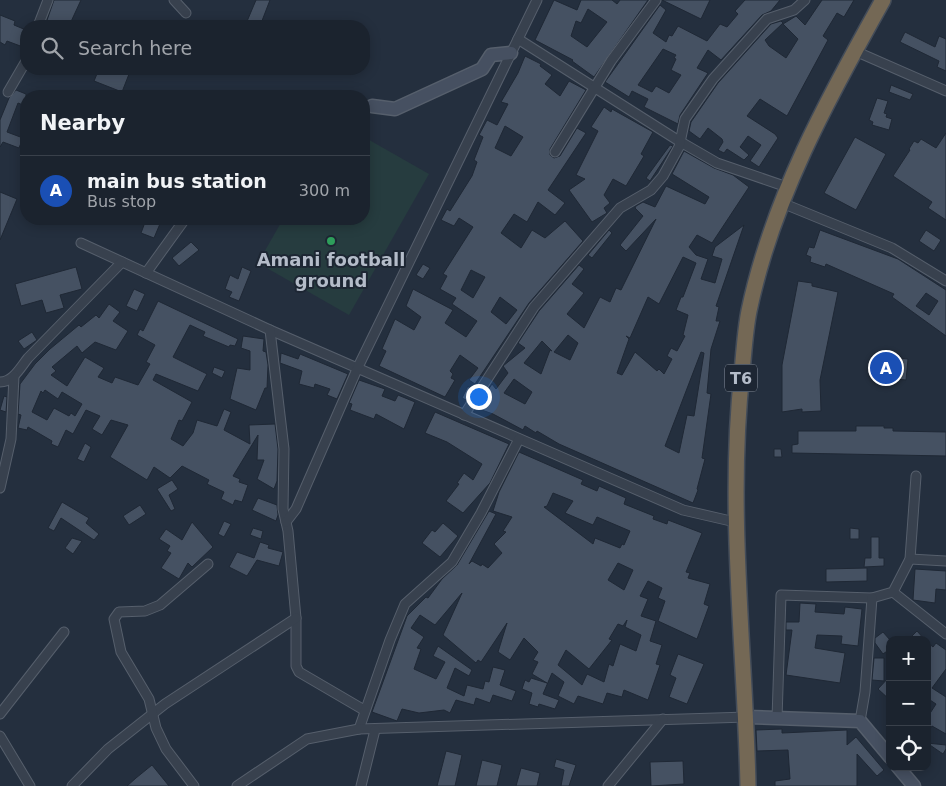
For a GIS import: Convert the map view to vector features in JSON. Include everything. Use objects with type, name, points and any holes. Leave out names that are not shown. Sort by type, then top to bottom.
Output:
[{"type":"highway","name":"T6","points":[[748,786],[747,717],[735,522],[736,424],[748,313],[763,257],[787,187],[854,51],[883,0]]},
{"type":"street","points":[[40,20],[48,0]]},
{"type":"street","points":[[174,0],[186,13]]},
{"type":"street","points":[[286,522],[296,509],[358,367],[537,0]]},
{"type":"street","points":[[555,152],[610,61],[656,0]]},
{"type":"street","points":[[464,415],[534,307],[620,208],[651,190],[663,176],[679,147],[685,119],[700,97],[767,19],[794,10],[805,0]]},
{"type":"street","points":[[518,38],[679,141],[717,163],[787,187]]},
{"type":"street","points":[[854,51],[946,91]]},
{"type":"street","points":[[372,106],[396,109],[482,69],[491,55],[511,52]]},
{"type":"street","points":[[8,92],[20,71]]},
{"type":"street","points":[[782,202],[892,248],[946,281]]},
{"type":"street","points":[[146,273],[181,225]]},
{"type":"street","points":[[81,243],[270,330],[683,510],[735,522]]},
{"type":"street","points":[[0,382],[6,382],[14,376],[28,358],[122,262]]},
{"type":"street","points":[[270,330],[284,449],[283,509],[296,618],[296,666],[299,672],[364,710]]},
{"type":"street","points":[[0,488],[11,439],[14,376]]},
{"type":"street","points":[[359,729],[364,710],[405,604],[452,562],[481,514],[519,439]]},
{"type":"street","points":[[777,719],[781,595],[872,598],[893,592],[910,558],[916,476]]},
{"type":"street","points":[[910,558],[946,561]]},
{"type":"street","points":[[194,786],[166,749],[156,728],[149,700],[121,652],[114,619],[119,612],[146,611],[160,605],[208,564]]},
{"type":"street","points":[[893,592],[946,634]]},
{"type":"street","points":[[860,721],[865,692],[872,598]]},
{"type":"street","points":[[72,786],[108,749],[165,704],[296,618]]},
{"type":"street","points":[[0,714],[64,632]]},
{"type":"street","points":[[237,786],[307,739],[359,729],[747,717],[860,721],[886,752]]},
{"type":"street","points":[[608,786],[663,719]]},
{"type":"street","points":[[361,786],[375,730]]},
{"type":"street","points":[[0,736],[30,786]]},
{"type":"street","points":[[901,771],[914,786]]},
{"type":"green space","name":"Amani football ground","points":[[370,140],[429,174],[349,315],[258,263],[280,225],[370,225]]},
{"type":"building","points":[[54,0],[81,0],[72,20],[47,20]]},
{"type":"building","points":[[256,0],[270,0],[262,20],[248,20]]},
{"type":"building","points":[[554,0],[577,10],[581,0],[612,0],[617,4],[620,0],[648,0],[594,77],[573,60],[535,40]],"holes":[[[588,9],[607,22],[587,47],[571,36],[576,21],[581,23]]]},
{"type":"building","points":[[662,0],[710,0],[701,19]]},
{"type":"building","points":[[745,0],[780,0],[771,11],[762,15],[721,60],[708,50],[697,68],[708,73],[680,115],[678,124],[644,107],[648,99],[632,91],[629,97],[605,82],[660,5],[666,10],[653,33],[666,42],[669,35],[672,36],[678,26],[707,41],[720,24],[727,27],[738,14],[735,11]],"holes":[[[663,49],[676,55],[671,70],[681,75],[669,93],[656,86],[652,92],[638,85]]]},
{"type":"building","points":[[822,0],[854,0],[844,17],[837,13],[823,36],[828,40],[787,116],[760,99],[747,116],[775,134],[778,138],[759,167],[750,161],[761,145],[748,136],[740,147],[749,155],[744,160],[727,149],[724,153],[718,150],[723,142],[722,139],[708,128],[700,139],[689,131],[691,122],[718,83],[771,24],[781,21],[783,23],[765,40],[769,46],[786,58],[798,39],[783,24],[796,16],[805,25]]},
{"type":"building","points":[[0,15],[15,21],[14,25],[20,28],[20,46],[7,41],[5,45],[0,42]]},
{"type":"building","points":[[905,32],[935,47],[939,36],[946,39],[946,71],[937,67],[939,61],[900,42]]},
{"type":"building","points":[[525,56],[541,64],[540,66],[552,75],[545,84],[560,96],[569,81],[586,90],[550,149],[550,155],[554,158],[560,156],[577,128],[586,133],[548,190],[565,203],[555,215],[538,202],[527,222],[514,214],[501,233],[521,248],[532,230],[545,238],[565,221],[583,241],[529,303],[475,384],[469,380],[478,368],[460,355],[450,371],[453,374],[451,378],[455,380],[445,397],[379,366],[386,351],[382,349],[395,319],[414,330],[421,317],[406,306],[413,289],[453,310],[445,323],[466,337],[477,321],[452,304],[456,298],[440,289],[447,276],[443,274],[473,227],[459,218],[454,226],[441,220],[447,209],[450,211],[472,176],[477,162],[474,160],[483,137],[479,135],[487,120],[497,125],[508,104],[501,102],[518,73]],"holes":[[[505,126],[523,137],[511,156],[495,148]],[[471,270],[485,277],[473,298],[461,290]],[[500,297],[517,310],[506,324],[491,312]]]},
{"type":"building","points":[[96,75],[129,75],[123,90],[117,90],[94,81]]},
{"type":"building","points":[[891,85],[913,94],[910,100],[889,92]]},
{"type":"building","points":[[16,90],[20,92],[20,104],[18,103],[7,132],[20,137],[19,148],[3,142],[0,147],[0,120],[9,98]]},
{"type":"building","points":[[877,98],[888,101],[884,113],[887,114],[886,117],[892,119],[889,130],[872,125],[873,122],[869,120]]},
{"type":"building","points":[[604,107],[611,112],[612,109],[653,132],[641,154],[644,156],[626,186],[613,179],[604,195],[610,203],[604,208],[607,213],[592,222],[569,190],[585,179],[576,175],[598,131],[591,127]]},
{"type":"building","points":[[946,133],[946,220],[928,208],[932,202],[893,176],[914,141],[918,143],[921,139],[936,148]]},
{"type":"building","points":[[855,137],[886,154],[856,210],[824,193]]},
{"type":"building","points":[[670,145],[673,146],[650,181],[646,178]]},
{"type":"building","points":[[684,151],[714,168],[733,175],[749,187],[712,243],[697,235],[689,247],[696,255],[708,259],[701,279],[715,283],[722,259],[712,256],[715,247],[744,225],[716,306],[719,307],[716,321],[720,321],[711,349],[707,393],[711,394],[702,458],[705,459],[693,503],[559,444],[537,431],[536,433],[525,426],[523,430],[493,414],[476,408],[492,384],[496,389],[508,373],[503,366],[525,348],[518,343],[539,311],[579,265],[584,269],[572,284],[584,293],[567,314],[584,328],[600,297],[610,302],[616,288],[621,290],[656,219],[626,251],[620,245],[643,216],[635,208],[636,206],[643,202],[655,207],[666,186],[705,204],[709,197],[672,174]],"holes":[[[683,257],[696,263],[676,310],[688,315],[683,335],[685,336],[677,351],[671,348],[667,356],[672,359],[664,374],[659,369],[657,371],[635,352],[622,375],[617,373],[629,339],[626,336],[630,338],[648,297],[659,304]],[[568,335],[578,343],[570,360],[554,352]],[[542,341],[552,351],[550,350],[541,374],[524,363]],[[701,352],[704,353],[694,416],[687,415],[679,453],[665,446]],[[514,379],[532,392],[525,404],[504,393]]]},
{"type":"building","points":[[0,192],[17,199],[0,240]]},
{"type":"building","points":[[144,225],[159,225],[154,238],[141,233]]},
{"type":"building","points":[[609,230],[612,233],[592,258],[588,255]]},
{"type":"building","points":[[820,230],[898,259],[946,290],[946,336],[892,297],[894,294],[826,264],[825,267],[810,262],[811,257],[806,255],[809,247],[814,248]],"holes":[[[926,293],[938,301],[929,315],[916,306]]]},
{"type":"building","points":[[926,230],[941,240],[934,251],[919,241]]},
{"type":"building","points":[[191,242],[199,250],[179,266],[172,258]]},
{"type":"building","points":[[423,264],[430,268],[423,279],[416,275]]},
{"type":"building","points":[[76,267],[82,289],[60,295],[64,308],[46,313],[42,300],[21,306],[15,284]]},
{"type":"building","points":[[242,267],[251,271],[239,301],[229,297],[232,292],[225,289],[230,275],[238,279]]},
{"type":"building","points":[[798,281],[812,283],[812,286],[838,292],[820,380],[821,411],[802,412],[802,409],[782,412],[782,365]]},
{"type":"building","points":[[134,289],[145,294],[137,311],[126,306]]},
{"type":"building","points":[[158,301],[238,339],[235,346],[230,345],[229,347],[203,336],[205,332],[190,325],[173,357],[207,374],[198,391],[156,374],[153,380],[192,402],[182,421],[179,420],[171,439],[183,446],[193,433],[197,420],[217,426],[224,409],[231,412],[224,430],[250,444],[249,425],[275,424],[278,449],[277,481],[274,489],[257,479],[264,460],[257,460],[258,435],[233,476],[240,479],[239,482],[248,485],[242,502],[235,500],[233,505],[221,499],[224,492],[207,484],[209,480],[182,466],[170,478],[154,467],[147,480],[110,457],[128,425],[111,420],[102,435],[92,429],[100,416],[86,410],[73,434],[66,430],[58,447],[51,444],[52,441],[28,427],[27,430],[18,428],[21,415],[18,414],[20,384],[35,364],[50,349],[79,325],[81,327],[96,315],[99,318],[109,304],[120,312],[113,321],[128,331],[116,350],[95,342],[82,353],[77,346],[52,367],[56,371],[51,375],[67,386],[85,357],[104,368],[98,377],[112,383],[115,377],[138,385],[150,364],[146,362],[155,345],[137,335],[140,329],[143,331]],"holes":[[[45,390],[58,399],[62,392],[82,404],[75,416],[71,413],[69,416],[54,408],[47,420],[32,412],[41,391],[43,393]]]},
{"type":"building","points":[[32,332],[37,340],[24,349],[18,341]]},
{"type":"building","points":[[243,336],[264,339],[263,351],[266,352],[268,365],[267,388],[265,388],[256,410],[230,399],[237,368],[250,370],[250,351],[241,348]]},
{"type":"building","points":[[281,353],[298,359],[300,354],[348,374],[337,399],[327,395],[330,389],[315,384],[314,388],[299,384],[302,371],[280,363]]},
{"type":"building","points":[[898,358],[908,359],[906,380],[896,379]]},
{"type":"building","points":[[214,367],[225,371],[222,378],[212,373]]},
{"type":"building","points":[[359,380],[385,389],[382,396],[395,401],[398,395],[415,402],[404,429],[376,414],[374,419],[350,410],[352,404],[349,403]]},
{"type":"building","points":[[468,386],[472,391],[466,400],[462,398]]},
{"type":"building","points":[[4,396],[7,397],[6,412],[0,410]]},
{"type":"building","points":[[435,412],[509,444],[490,483],[463,513],[446,501],[459,484],[457,483],[464,473],[473,480],[482,464],[447,442],[425,433]]},
{"type":"building","points":[[856,426],[884,426],[884,428],[893,428],[893,431],[946,432],[946,456],[792,453],[792,445],[798,444],[798,431],[856,431]]},
{"type":"building","points":[[85,443],[91,447],[84,462],[77,459]]},
{"type":"building","points":[[774,449],[781,449],[782,457],[774,457]]},
{"type":"building","points":[[519,452],[583,480],[581,484],[597,491],[599,486],[626,498],[624,504],[654,516],[653,519],[667,524],[668,520],[702,533],[686,572],[690,573],[688,578],[710,584],[704,604],[709,606],[697,639],[658,621],[665,601],[658,598],[662,588],[648,581],[640,596],[648,599],[641,616],[656,621],[650,641],[662,645],[656,664],[660,665],[648,700],[624,690],[622,697],[607,693],[603,704],[578,696],[574,704],[558,696],[564,682],[552,673],[543,694],[559,700],[555,709],[539,704],[538,707],[529,704],[532,693],[522,689],[525,680],[529,682],[531,678],[547,683],[532,674],[538,662],[533,660],[538,652],[524,638],[510,660],[498,652],[507,623],[481,662],[478,660],[476,663],[443,635],[462,593],[435,625],[420,615],[411,628],[424,637],[417,648],[421,649],[414,669],[436,679],[445,662],[433,656],[438,646],[472,670],[469,676],[455,668],[447,688],[464,696],[467,685],[483,689],[485,681],[489,682],[493,667],[505,670],[500,685],[516,691],[512,701],[493,695],[490,703],[476,698],[474,705],[456,700],[450,713],[444,710],[419,713],[402,709],[397,721],[372,712],[407,616],[426,597],[428,598],[442,579],[457,565],[489,511],[496,514],[469,564],[472,561],[488,568],[502,553],[494,544],[506,532],[503,531],[512,517],[493,511],[499,492]],"holes":[[[553,493],[573,501],[565,513],[593,525],[597,517],[630,531],[624,545],[622,544],[620,548],[595,538],[593,544],[544,507],[547,506]],[[618,563],[633,570],[624,590],[608,580]],[[627,620],[625,627],[641,635],[636,651],[620,644],[613,666],[609,664],[604,682],[587,674],[582,685],[558,665],[566,650],[589,669],[612,640],[609,639],[618,624],[623,626]]]},
{"type":"building","points":[[172,480],[178,489],[169,495],[175,509],[171,511],[157,489]]},
{"type":"building","points":[[258,498],[277,505],[278,515],[276,521],[252,510]]},
{"type":"building","points":[[62,502],[89,518],[86,523],[99,534],[94,540],[61,518],[54,531],[48,528]]},
{"type":"building","points":[[140,505],[146,514],[129,525],[123,516]]},
{"type":"building","points":[[224,521],[231,524],[224,537],[218,534]]},
{"type":"building","points":[[192,522],[213,547],[192,567],[188,563],[179,579],[161,568],[171,553],[167,551],[170,546],[159,539],[166,529],[182,540]]},
{"type":"building","points":[[443,523],[458,536],[440,557],[422,543],[432,530],[435,532]]},
{"type":"building","points":[[253,528],[263,531],[261,539],[250,535]]},
{"type":"building","points":[[850,528],[859,529],[859,539],[850,539]]},
{"type":"building","points":[[871,537],[879,537],[879,558],[884,558],[884,566],[864,567],[865,558],[871,558]]},
{"type":"building","points":[[72,538],[82,541],[73,554],[65,548]]},
{"type":"building","points":[[260,542],[269,545],[268,548],[283,552],[279,566],[257,560],[247,576],[229,567],[237,552],[254,558]]},
{"type":"building","points":[[867,568],[867,581],[826,582],[826,569]]},
{"type":"building","points":[[915,569],[946,571],[946,590],[936,589],[935,603],[913,600]]},
{"type":"building","points":[[800,603],[816,604],[815,612],[844,614],[845,607],[862,609],[858,646],[841,644],[842,636],[817,635],[815,648],[845,653],[840,683],[786,675],[792,630],[786,630],[786,622],[799,622]]},
{"type":"building","points":[[917,631],[921,636],[912,636]]},
{"type":"building","points":[[883,632],[886,636],[886,652],[883,654],[875,643],[875,638]]},
{"type":"building","points":[[936,643],[946,650],[946,669],[932,688],[946,697],[946,734],[932,726],[931,728],[931,712],[936,704],[931,701],[931,645],[933,647]]},
{"type":"building","points":[[678,654],[704,664],[687,704],[669,697],[676,678],[670,675]]},
{"type":"building","points":[[874,658],[884,658],[884,681],[872,680]]},
{"type":"building","points":[[886,680],[886,696],[878,689]]},
{"type":"building","points":[[782,729],[782,733],[847,730],[847,745],[856,737],[884,770],[877,776],[857,754],[857,786],[775,786],[775,781],[790,779],[788,750],[757,751],[756,730]]},
{"type":"building","points":[[931,743],[946,745],[943,754],[931,746]]},
{"type":"building","points":[[446,751],[462,755],[455,786],[437,786]]},
{"type":"building","points":[[556,759],[576,765],[569,786],[561,786],[564,770],[554,767]]},
{"type":"building","points":[[482,760],[502,765],[497,786],[476,786]]},
{"type":"building","points":[[683,761],[684,784],[651,786],[650,762]]},
{"type":"building","points":[[152,765],[169,786],[127,786],[136,778]]},
{"type":"building","points":[[521,768],[540,773],[537,786],[516,786]]},
{"type":"place","name":"Amani football ground","points":[[331,241]]},
{"type":"place","name":"main bus station","points":[[886,368]]}]
